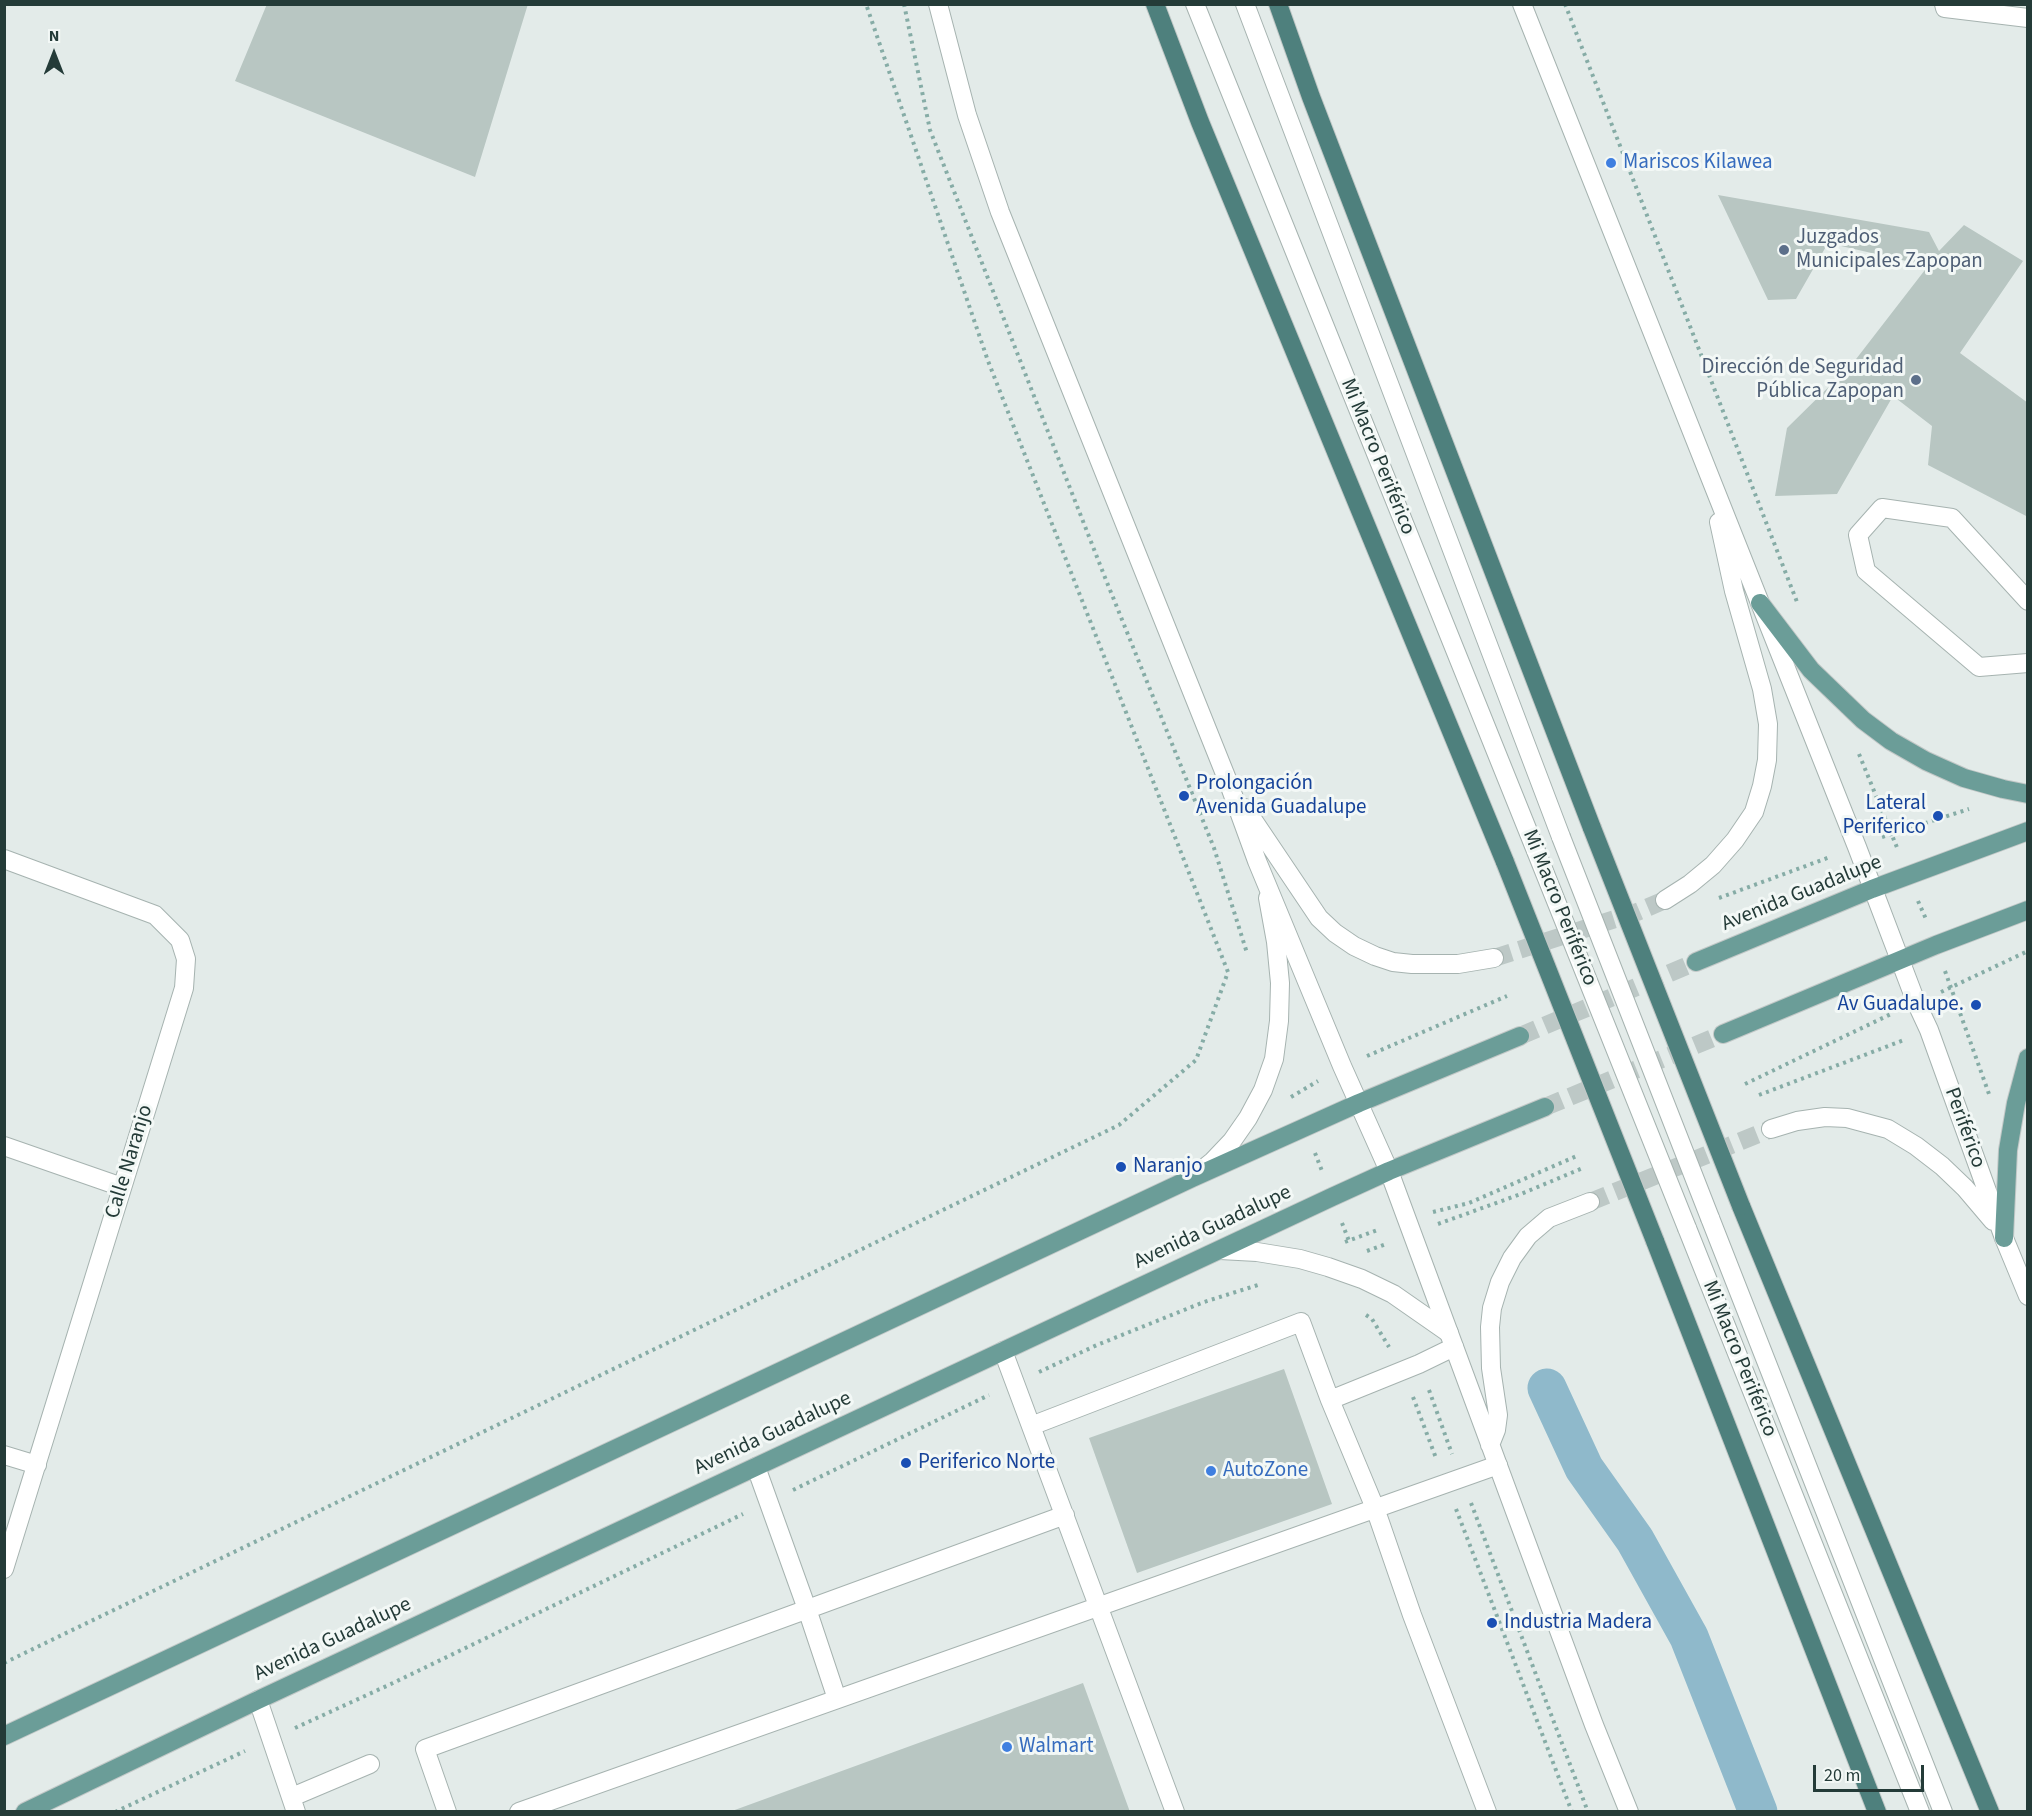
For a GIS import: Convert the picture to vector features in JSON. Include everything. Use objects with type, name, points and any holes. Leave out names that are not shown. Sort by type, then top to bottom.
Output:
[{"type":"highway","points":[[1155,4],[1200,122],[1505,862],[1877,1812]]},
{"type":"highway","points":[[1278,4],[1315,108],[1592,828],[1741,1206],[1990,1812]]},
{"type":"main road","points":[[1760,603],[1811,670],[1863,720],[1891,741],[1926,761],[1964,778],[2028,794]]},
{"type":"main road","name":"Avenida Guadalupe","points":[[1696,962],[1872,889],[2028,831]]},
{"type":"main road","points":[[1723,1034],[1936,945],[2028,910]]},
{"type":"main road","points":[[4,1736],[1192,1178],[1359,1103],[1520,1036]]},
{"type":"main road","points":[[2004,1238],[2008,1150],[2016,1103],[2028,1058]]},
{"type":"main road","name":"Avenida Guadalupe","points":[[25,1812],[258,1700],[1332,1197],[1545,1107]]},
{"type":"street","points":[[938,4],[967,115],[1000,212],[1229,784],[1257,861],[1389,1171],[1594,1725],[1629,1812]]},
{"type":"street","name":"Mi Macro Periférico","points":[[1195,4],[1920,1812]]},
{"type":"street","name":"Mi Macro Periférico","points":[[1245,4],[1561,837],[1943,1812]]},
{"type":"street","points":[[1522,4],[1714,491],[1726,562],[1762,689],[1768,724],[1767,760],[1754,812],[1735,840],[1713,865],[1690,884],[1665,900]]},
{"type":"street","points":[[1944,6],[2028,18]]},
{"type":"street","name":"Periférico","points":[[1714,491],[1929,1030],[2004,1238],[2028,1296]]},
{"type":"street","points":[[2028,601],[1952,518],[1882,508],[1858,535],[1866,571],[1979,667],[2028,663]]},
{"type":"street","points":[[1229,784],[1318,918],[1354,946],[1375,956],[1412,964],[1458,964],[1494,958]]},
{"type":"street","name":"Calle Naranjo","points":[[4,859],[155,915],[180,940],[186,959],[184,988],[4,1569]]},
{"type":"street","points":[[1192,1178],[1232,1141],[1248,1118],[1263,1090],[1274,1059],[1279,1022],[1280,983],[1269,901],[1257,861]]},
{"type":"street","points":[[1771,1129],[1797,1121],[1825,1117],[1846,1118],[1888,1129],[1916,1146],[1942,1166],[1965,1188],[2004,1238]]},
{"type":"street","points":[[4,1146],[122,1187]]},
{"type":"street","points":[[1490,1445],[1496,1430],[1498,1415],[1491,1368],[1490,1328],[1492,1308],[1500,1282],[1512,1258],[1528,1236],[1549,1218],[1590,1202]]},
{"type":"street","points":[[1220,1250],[1300,1258],[1328,1266],[1393,1294],[1452,1340]]},
{"type":"street","points":[[1031,1426],[1301,1322],[1330,1400],[1375,1508],[1412,1615],[1487,1812]]},
{"type":"street","points":[[1330,1400],[1419,1364],[1452,1340]]},
{"type":"street","points":[[1003,1352],[1175,1812]]},
{"type":"street","points":[[4,1455],[37,1465]]},
{"type":"street","points":[[519,1812],[1498,1465]]},
{"type":"street","points":[[756,1467],[837,1699]]},
{"type":"street","points":[[447,1812],[425,1749],[1065,1515]]},
{"type":"street","points":[[258,1700],[294,1804],[370,1764]]},
{"type":"path","points":[[4,1663],[1119,1125],[1196,1060],[1228,972],[988,361],[866,4]]},
{"type":"path","points":[[904,4],[930,130],[1104,575],[1214,848],[1249,960]]},
{"type":"path","points":[[1565,4],[1798,604]]},
{"type":"path","points":[[1856,746],[1936,945],[1990,1096]]},
{"type":"path","points":[[1745,1084],[2028,951]]},
{"type":"path","points":[[1759,1095],[1929,1030],[1964,1020]]},
{"type":"path","points":[[1290,1084],[1349,1241],[1369,1283]]},
{"type":"path","points":[[1300,1258],[1406,1220],[1469,1203],[1579,1155]]},
{"type":"building","points":[[267,4],[528,4],[475,177],[235,81]]},
{"type":"building","name":"Dirección de Seguridad Pública Zapopan","points":[[1718,195],[1929,232],[1939,251],[1964,225],[2023,261],[1960,353],[2028,403],[2028,517],[1928,465],[1932,426],[1893,396],[1837,494],[1775,496],[1787,428],[1853,363],[1928,266],[1828,243],[1796,299],[1768,300]]},
{"type":"building","name":"AutoZone","points":[[1284,1369],[1332,1504],[1137,1573],[1089,1438]]},
{"type":"building","name":"Walmart","points":[[1083,1683],[1130,1812],[732,1812],[732,1811]]},
{"type":"waterway","points":[[1547,1388],[1584,1468],[1635,1540],[1689,1637],[1758,1812]]},
{"type":"tunnel","points":[[1494,958],[1637,912],[1665,900]]},
{"type":"tunnel","points":[[1520,1036],[1696,962]]},
{"type":"tunnel","points":[[1545,1107],[1723,1034]]},
{"type":"tunnel","points":[[1590,1202],[1771,1129]]},
{"type":"place","name":"Mariscos Kilawea","points":[[1611,163]]},
{"type":"place","name":"Juzgados Municipales Zapopan","points":[[1784,250]]},
{"type":"place","name":"Dirección de Seguridad Pública Zapopan","points":[[1916,380]]},
{"type":"place","name":"Prolongación Avenida Guadalupe","points":[[1184,796]]},
{"type":"place","name":"Lateral Periferico","points":[[1938,816]]},
{"type":"place","name":"Av Guadalupe.","points":[[1976,1005]]},
{"type":"place","name":"Naranjo","points":[[1121,1167]]},
{"type":"place","name":"Periferico Norte","points":[[906,1463]]},
{"type":"place","name":"AutoZone","points":[[1211,1471]]},
{"type":"place","name":"Industria Madera","points":[[1492,1623]]},
{"type":"place","name":"Walmart","points":[[1007,1747]]}]
